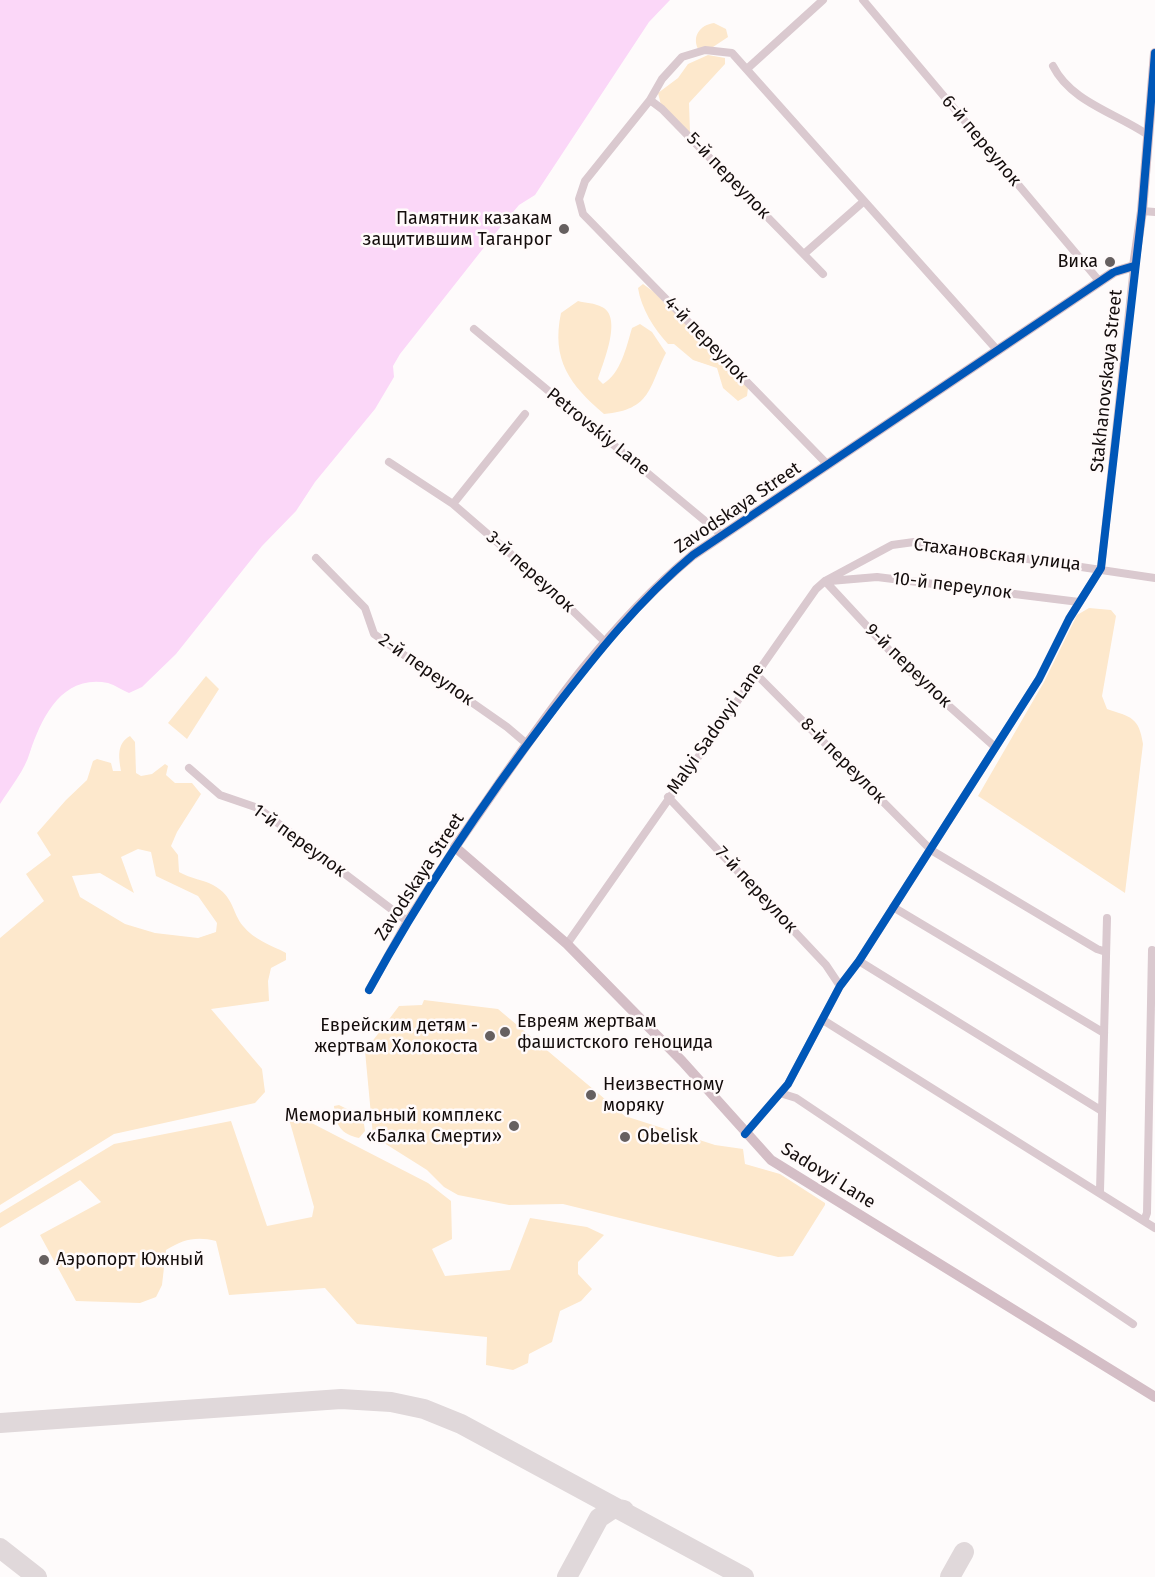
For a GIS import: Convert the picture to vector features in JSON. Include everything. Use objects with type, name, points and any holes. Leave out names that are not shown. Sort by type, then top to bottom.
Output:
[{"type":"street","points":[[748,68],[824,0]]},
{"type":"street","name":"6-й переулок","points":[[863,0],[1100,282]]},
{"type":"street","points":[[650,100],[662,79],[682,57],[705,50],[732,53],[748,68],[863,202],[998,351]]},
{"type":"street","name":"Stakhanovskaya Street","points":[[1101,568],[1142,211],[1155,53]]},
{"type":"street","points":[[1053,66],[1060,81],[1077,95],[1148,135]]},
{"type":"street","name":"4-й переулок","points":[[650,100],[585,181],[579,199],[583,214],[828,465]]},
{"type":"street","name":"5-й переулок","points":[[650,100],[663,109],[823,274]]},
{"type":"street","points":[[804,254],[863,202]]},
{"type":"street","points":[[1142,211],[1155,212]]},
{"type":"street","name":"Zavodskaya Street","points":[[369,990],[407,921],[527,744],[605,642],[675,569],[722,535],[1114,272],[1134,266]]},
{"type":"street","name":"Petrovskiy Lane","points":[[474,329],[722,535]]},
{"type":"street","points":[[453,504],[525,414]]},
{"type":"street","name":"3-й переулок","points":[[389,462],[453,504],[542,581],[605,642]]},
{"type":"street","name":"Стахановская улица","points":[[892,545],[914,542],[1101,568],[1155,578]]},
{"type":"street","name":"Malyi Sadovyi Lane","points":[[567,944],[816,589],[825,581],[892,545]]},
{"type":"street","name":"2-й переулок","points":[[316,558],[365,608],[374,634],[507,727],[527,744]]},
{"type":"street","points":[[745,1134],[780,1093],[823,1020],[840,986],[859,961],[1039,680],[1079,602],[1101,568]]},
{"type":"street","name":"10-й переулок","points":[[825,581],[877,577],[1079,602]]},
{"type":"street","name":"9-й переулок","points":[[825,581],[903,665],[994,747]]},
{"type":"street","name":"8-й переулок","points":[[755,673],[931,850],[1096,949],[1106,952]]},
{"type":"street","name":"1-й переулок","points":[[189,768],[220,795],[258,808],[407,921]]},
{"type":"street","name":"7-й переулок","points":[[668,797],[826,965],[840,986]]},
{"type":"street","name":"Sadovyi Lane","points":[[455,847],[567,944],[682,1061],[745,1134],[771,1160],[1155,1397]]},
{"type":"street","points":[[893,907],[1104,1033]]},
{"type":"street","points":[[1100,1191],[1107,918]]},
{"type":"street","points":[[1144,1221],[1147,1214],[1152,950]]},
{"type":"street","points":[[859,961],[1102,1111]]},
{"type":"street","points":[[823,1020],[1100,1191],[1155,1228]]},
{"type":"street","points":[[780,1093],[795,1098],[1133,1324]]},
{"type":"shaded area","points":[[0,0],[670,0],[649,22],[535,195],[519,205],[400,354],[393,366],[394,377],[375,409],[315,482],[296,511],[262,546],[176,654],[142,687],[129,693],[108,683],[92,682],[78,685],[56,701],[41,725],[25,765],[0,804]]},
{"type":"shaded area","points":[[714,23],[726,29],[728,37],[710,49],[698,49],[696,40],[698,32]]},
{"type":"shaded area","points":[[708,55],[725,58],[725,64],[689,103],[690,133],[662,109],[658,93],[678,78],[688,64]]},
{"type":"shaded area","points":[[643,284],[654,292],[748,388],[747,396],[738,401],[723,388],[717,368],[693,360],[674,344],[668,344],[645,311],[638,288]]},
{"type":"shaded area","points":[[578,301],[602,307],[608,312],[611,320],[610,341],[598,379],[603,384],[619,367],[632,328],[640,324],[652,332],[666,353],[647,394],[632,407],[620,412],[604,414],[582,393],[566,370],[559,345],[561,313]]},
{"type":"shaded area","points":[[1089,608],[1111,610],[1116,616],[1102,696],[1107,709],[1128,716],[1136,723],[1143,744],[1125,893],[978,796],[1044,682],[1077,615]]},
{"type":"shaded area","points":[[206,676],[219,689],[187,739],[168,723]]},
{"type":"shaded area","points":[[130,736],[135,742],[136,773],[141,776],[152,774],[165,764],[168,766],[166,775],[175,783],[192,783],[201,794],[171,846],[178,855],[179,872],[220,889],[229,899],[239,921],[247,931],[257,939],[286,953],[286,960],[271,968],[268,981],[269,1001],[211,1009],[262,1069],[265,1092],[255,1103],[114,1134],[0,1205],[0,938],[44,901],[26,874],[51,855],[37,833],[87,780],[93,761],[97,759],[111,763],[113,771],[121,771],[120,747]],"holes":[[[138,849],[151,852],[156,876],[198,896],[217,923],[216,932],[198,938],[155,933],[125,924],[80,897],[72,876],[100,873],[134,893],[121,857]]]},
{"type":"shaded area","name":"Мемориальный комплекс «Балка Смерти»","points":[[424,1000],[498,1009],[625,1116],[715,1145],[743,1149],[745,1164],[780,1174],[825,1205],[793,1256],[778,1257],[563,1204],[509,1205],[458,1195],[444,1187],[427,1170],[373,1136],[365,1051],[399,1006],[422,1005]]},
{"type":"shaded area","points":[[339,1105],[363,1117],[365,1131],[359,1138],[340,1128],[334,1106]]},
{"type":"shaded area","points":[[298,1116],[428,1183],[451,1201],[452,1239],[432,1249],[445,1276],[510,1270],[530,1218],[587,1227],[604,1235],[578,1262],[578,1274],[592,1289],[581,1301],[560,1311],[552,1342],[529,1354],[528,1363],[513,1370],[486,1365],[487,1337],[357,1324],[325,1288],[229,1295],[216,1241],[190,1240],[178,1243],[166,1250],[162,1285],[156,1297],[140,1303],[76,1301],[40,1235],[101,1202],[80,1180],[0,1228],[0,1213],[114,1144],[231,1121],[267,1226],[312,1217],[314,1207],[289,1119]]},
{"type":"taxiway","points":[[0,1423],[341,1399],[391,1402],[424,1409],[461,1424],[744,1577]]},
{"type":"taxiway","points":[[567,1577],[599,1518],[614,1508],[624,1510]]},
{"type":"taxiway","points":[[0,1548],[37,1577]]},
{"type":"taxiway","points":[[950,1577],[964,1552]]},
{"type":"cycle path","points":[[745,1134],[788,1084],[840,986],[859,961],[1039,679],[1069,619],[1101,568],[1142,211],[1155,53]]},
{"type":"cycle path","points":[[369,990],[432,883],[526,746],[600,651],[635,610],[673,573],[693,555],[1114,272],[1134,266]]},
{"type":"place","name":"Памятник казакам защитившим Таганрог","points":[[564,229]]},
{"type":"place","name":"Вика","points":[[1110,262]]},
{"type":"place","name":"Евреям жертвам фашистского геноцида","points":[[505,1032]]},
{"type":"place","name":"Еврейским детям - жертвам Холокоста","points":[[490,1036]]},
{"type":"place","name":"Неизвестному моряку","points":[[591,1095]]},
{"type":"place","name":"Мемориальный комплекс «Балка Смерти»","points":[[514,1126]]},
{"type":"place","name":"Obelisk","points":[[625,1137]]},
{"type":"place","name":"Аэропорт Южный","points":[[44,1260]]}]
